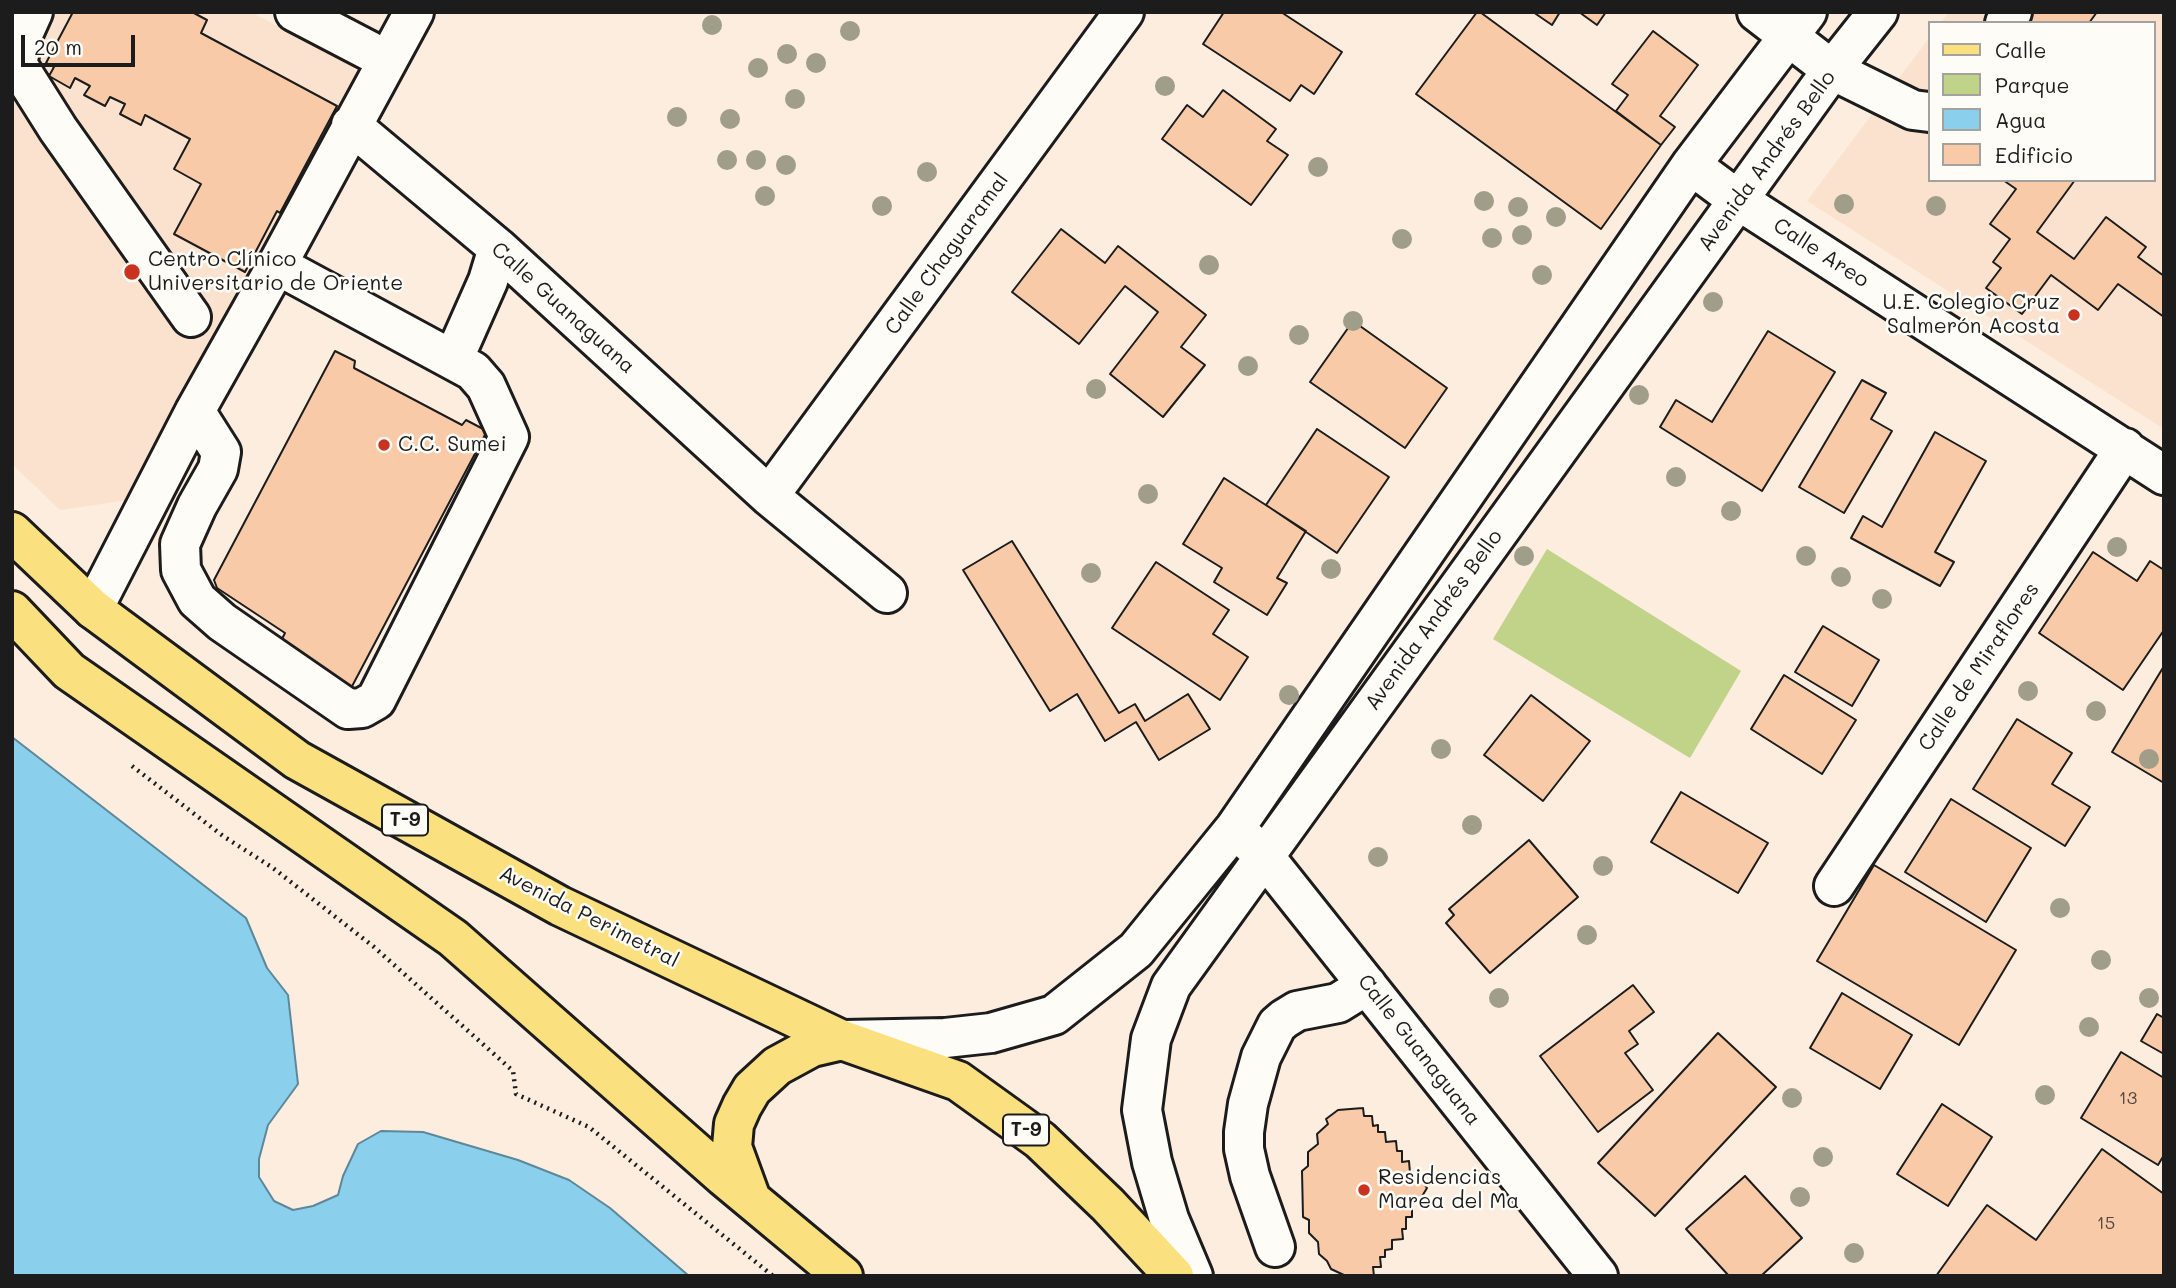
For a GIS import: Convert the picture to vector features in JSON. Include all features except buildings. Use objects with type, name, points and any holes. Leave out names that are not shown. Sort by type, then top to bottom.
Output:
[{"type":"main road","name":"Avenida Perimetral","points":[[12,533],[93,609],[297,760],[561,906],[842,1040],[958,1081],[1040,1140],[1108,1205],[1174,1276]]},
{"type":"main road","points":[[12,611],[69,671],[453,938],[752,1200],[843,1276]]},
{"type":"main road","points":[[752,1200],[732,1147],[734,1124],[742,1106],[752,1089],[776,1066],[812,1047],[842,1040]]},
{"type":"street","points":[[33,12],[24,32],[18,64],[58,129],[191,317]]},
{"type":"street","points":[[295,12],[387,60]]},
{"type":"street","points":[[93,609],[195,411],[414,12]]},
{"type":"street","name":"Calle Chaguaramal","points":[[769,496],[1124,12]]},
{"type":"street","points":[[1756,12],[1798,24],[1832,70],[1913,110],[1927,112]]},
{"type":"street","name":"Avenida Andrés Bello","points":[[1193,1276],[1169,1219],[1152,1162],[1142,1110],[1152,1039],[1171,986],[1832,70],[1878,12]]},
{"type":"street","name":"Avenida Andrés Bello","points":[[842,1040],[945,1038],[979,1034],[1054,1015],[1136,950],[1235,828],[1691,165],[1798,24]]},
{"type":"street","name":"Calle Guanaguana","points":[[351,125],[498,248],[769,496],[887,593]]},
{"type":"street","name":"Calle Areo","points":[[1691,165],[1738,200],[2164,475]]},
{"type":"street","points":[[453,360],[488,281],[498,248]]},
{"type":"street","points":[[195,411],[221,452],[218,469],[180,544],[181,570],[197,600],[222,622],[348,709],[362,708],[376,700],[509,437],[486,386],[473,371],[277,265]]},
{"type":"street","name":"Calle de Miraflores","points":[[1834,886],[2125,448]]},
{"type":"street","name":"Calle Guanaguana","points":[[1235,828],[1264,856],[1598,1276]]},
{"type":"street","points":[[1275,1247],[1250,1177],[1244,1149],[1248,1104],[1261,1057],[1277,1025],[1284,1019],[1297,1011],[1338,1003],[1367,985]]},
{"type":"path","points":[[123,759],[223,836],[273,868],[374,947],[513,1071],[516,1094],[589,1127],[773,1276]]},
{"type":"shaded area","name":"Centro Clínico Universitario de Oriente","points":[[12,12],[251,12],[349,64],[357,72],[129,500],[60,510],[12,464]]},
{"type":"shaded area","name":"U.E. Colegio Cruz Salmerón Acosta","points":[[1949,12],[2164,12],[2164,429],[1807,201],[1927,41],[1927,182],[2155,182],[2155,21],[1942,21]]},
{"type":"green space","points":[[1547,549],[1741,671],[1690,758],[1493,639]]},
{"type":"water","points":[[12,737],[246,918],[267,968],[288,995],[298,1084],[268,1125],[259,1159],[259,1177],[274,1201],[293,1210],[313,1206],[338,1195],[343,1176],[358,1144],[381,1131],[423,1132],[518,1160],[569,1180],[610,1208],[689,1276],[12,1276]]},
{"type":"place","name":"Centro Clínico Universitario de Oriente","points":[[132,272]]},
{"type":"place","name":"U.E. Colegio Cruz Salmerón Acosta","points":[[2074,315]]},
{"type":"place","name":"C.C. Sumei","points":[[384,445]]},
{"type":"place","name":"Residencias Marea del Ma","points":[[1364,1190]]}]
